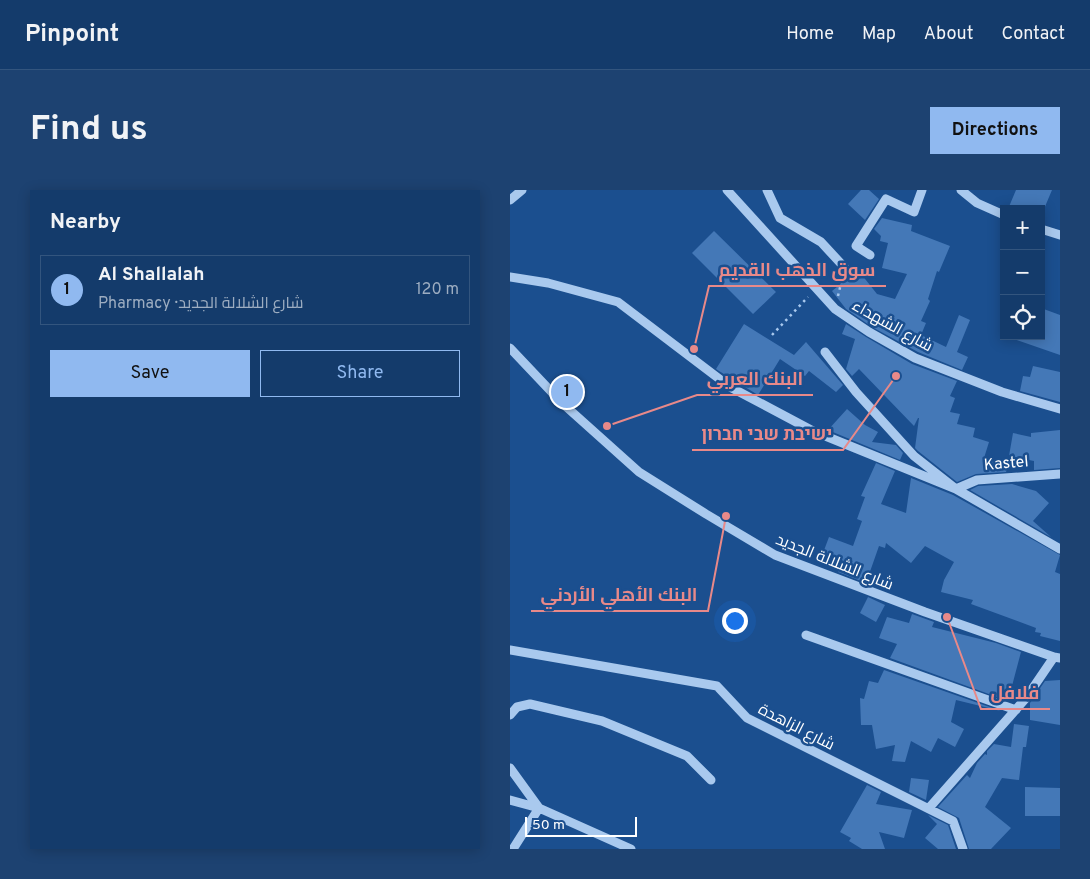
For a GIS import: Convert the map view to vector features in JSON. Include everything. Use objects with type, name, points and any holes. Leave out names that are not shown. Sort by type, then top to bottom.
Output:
[{"type":"street","points":[[510,200],[522,190]]},
{"type":"street","name":"شارع الشهداء","points":[[727,190],[835,309],[868,332],[915,358],[1002,392],[1060,409]]},
{"type":"street","points":[[767,190],[780,218],[821,242],[845,268]]},
{"type":"street","points":[[870,255],[856,246],[886,199],[914,212],[922,190]]},
{"type":"street","points":[[961,190],[977,203],[1000,213]]},
{"type":"street","points":[[1045,230],[1060,235]]},
{"type":"street","points":[[510,277],[548,283],[618,302],[730,387],[813,431],[956,489],[1060,549]]},
{"type":"street","name":"شارع الشلالة الجديد","points":[[510,348],[562,403],[639,472],[775,555],[925,612],[1057,657]]},
{"type":"street","points":[[825,352],[856,392],[914,456],[956,489]]},
{"type":"street","name":"Kastel","points":[[956,489],[977,480],[1060,474]]},
{"type":"street","points":[[806,635],[1016,710]]},
{"type":"street","name":"شارع الزاهدة","points":[[510,650],[717,686],[747,718],[953,821],[963,849]]},
{"type":"street","points":[[929,808],[1016,710],[1057,657]]},
{"type":"street","points":[[510,715],[518,707],[530,704],[602,721],[687,756],[712,780]]},
{"type":"street","points":[[510,768],[538,808]]},
{"type":"street","points":[[510,800],[538,808],[631,849]]},
{"type":"street","points":[[513,849],[538,808]]},
{"type":"path","points":[[772,335],[816,289]]},
{"type":"building","points":[[861,190],[869,190],[879,199],[865,220],[848,204]]},
{"type":"building","points":[[1016,190],[1052,190],[1045,207],[1045,205],[1010,205]]},
{"type":"building","points":[[882,218],[912,225],[911,231],[950,246],[939,272],[937,271],[928,299],[930,301],[921,321],[926,323],[921,335],[946,347],[959,315],[970,320],[957,352],[968,357],[962,370],[918,352],[872,327],[846,309],[832,291],[858,270],[877,294],[895,299],[907,274],[882,268],[888,243],[880,241],[881,236],[874,229]]},
{"type":"building","points":[[714,231],[776,292],[753,314],[692,253]]},
{"type":"building","points":[[1045,309],[1060,315],[1060,355],[1017,340],[1045,340]]},
{"type":"building","points":[[744,324],[794,355],[806,342],[843,385],[836,392],[809,371],[805,376],[780,359],[758,395],[719,371],[716,369]]},
{"type":"building","points":[[846,324],[912,364],[957,381],[950,396],[955,398],[950,412],[960,414],[957,424],[975,428],[973,437],[989,442],[984,458],[1008,466],[1006,472],[976,474],[957,482],[918,451],[915,448],[919,418],[914,426],[859,369],[852,376],[846,369],[855,339],[842,334]]},
{"type":"building","points":[[1033,366],[1060,372],[1060,402],[1020,391],[1023,376],[1030,377]]},
{"type":"building","points":[[847,409],[865,425],[878,432],[872,442],[896,445],[903,453],[900,460],[828,430]]},
{"type":"building","points":[[1060,430],[1060,468],[1034,470],[1034,461],[1009,456],[1013,433],[1031,437],[1031,433]]},
{"type":"building","points":[[876,463],[895,471],[881,504],[906,513],[911,478],[953,495],[1060,555],[1055,572],[1060,574],[1060,641],[1040,636],[1041,633],[1035,632],[1036,628],[971,604],[973,600],[941,592],[944,580],[954,562],[925,546],[911,563],[886,543],[885,548],[879,546],[866,583],[838,572],[844,561],[823,553],[829,537],[853,546],[862,521],[857,519],[865,497],[861,496]]},
{"type":"building","points":[[1012,484],[1036,491],[1049,503],[1033,521],[1051,537],[970,490],[978,486]]},
{"type":"building","points":[[868,597],[885,605],[876,622],[860,613]]},
{"type":"building","points":[[912,614],[934,622],[932,627],[996,643],[1021,652],[1008,701],[890,658],[897,644],[879,638],[887,617],[909,623]]},
{"type":"building","points":[[884,670],[1001,711],[956,700],[951,722],[964,729],[955,747],[938,738],[931,752],[911,741],[905,762],[892,761],[895,745],[876,749],[872,725],[861,725],[860,698],[864,699],[869,681],[878,683]]},
{"type":"building","points":[[1060,680],[1060,725],[1030,720],[1030,703],[1045,681]]},
{"type":"building","points":[[1014,724],[1029,726],[1026,747],[1023,747],[1019,780],[1002,778],[985,807],[1011,828],[991,849],[969,849],[959,818],[938,807],[967,775],[970,778],[977,763],[985,754],[987,755],[987,751],[994,744],[1011,747]]},
{"type":"building","points":[[911,778],[929,780],[926,800],[909,792]]},
{"type":"building","points":[[867,785],[881,792],[876,804],[912,810],[904,838],[879,832],[885,849],[862,849],[849,841],[851,838],[840,832]]},
{"type":"building","points":[[1025,787],[1060,788],[1060,816],[1025,816]]},
{"type":"building","points":[[928,815],[948,825],[956,849],[938,849],[925,838],[937,824]]},
{"type":"place","name":"سوق الذهب القديم","points":[[694,349]]},
{"type":"place","name":"ישיבת שבי חברון","points":[[896,376]]},
{"type":"place","name":"Al Shallalah","points":[[567,392]]},
{"type":"place","name":"البنك العربي","points":[[607,426]]},
{"type":"place","name":"البنك الأهلي الأردني","points":[[726,516]]},
{"type":"place","name":"فلافل","points":[[947,617]]}]
